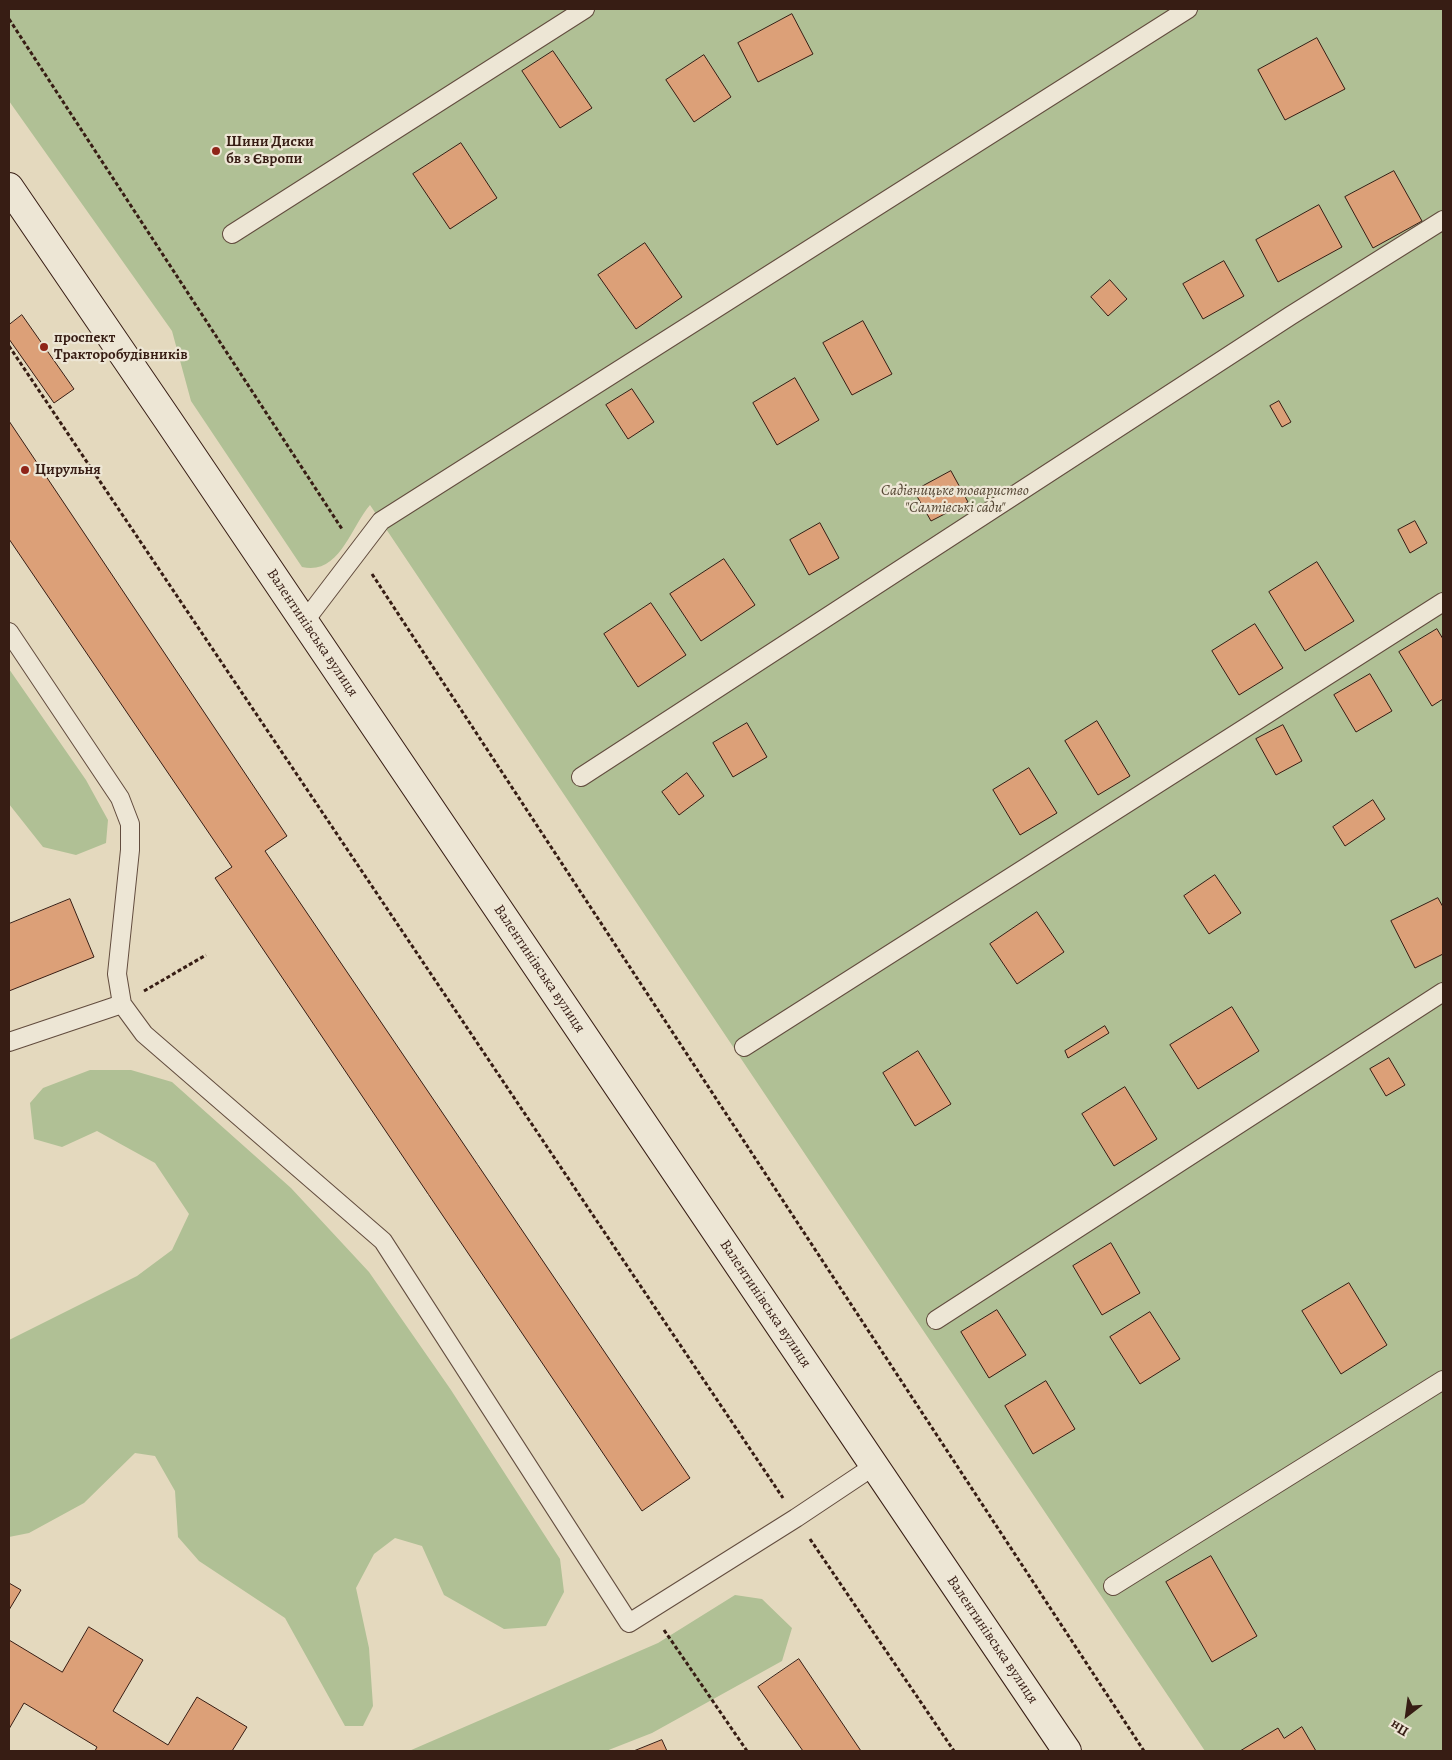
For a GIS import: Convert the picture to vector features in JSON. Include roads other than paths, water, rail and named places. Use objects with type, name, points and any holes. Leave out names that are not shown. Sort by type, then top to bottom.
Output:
[{"type":"street","name":"Валентинівська вулиця","points":[[9,188],[1067,1751]]},
{"type":"lane","points":[[232,234],[585,9]]},
{"type":"lane","points":[[304,622],[381,521],[1188,9]]},
{"type":"lane","points":[[581,777],[1290,316],[1443,220]]},
{"type":"lane","points":[[744,1048],[1443,602]]},
{"type":"lane","points":[[9,632],[120,798],[130,824],[130,850],[117,974],[122,1004],[144,1034],[383,1241],[629,1623],[796,1518],[874,1466]]},
{"type":"lane","points":[[936,1320],[1443,992]]},
{"type":"lane","points":[[9,1042],[122,1004]]},
{"type":"lane","points":[[1113,1586],[1443,1380]]},
{"type":"place","name":"Шини Диски бв з Європи","points":[[216,151]]},
{"type":"place","name":"проспект Тракторобудівників","points":[[44,347]]},
{"type":"place","name":"Цирульня","points":[[25,470]]},
{"type":"park label","name":"Садівницьке товариство \"Салтівські сади\"","points":[[955,500]]}]
